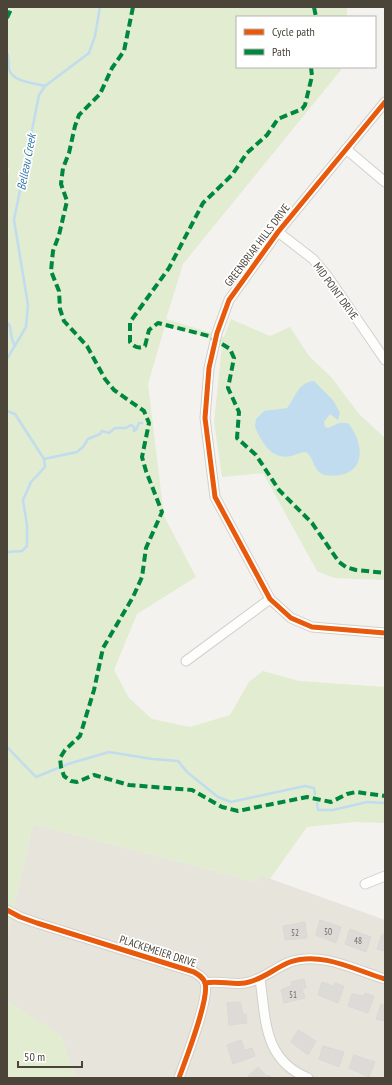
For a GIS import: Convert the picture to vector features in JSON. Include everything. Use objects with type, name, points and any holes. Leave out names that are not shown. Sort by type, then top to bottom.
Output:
[{"type":"street","name":"GREENBRIAR HILLS DRIVE","points":[[385,102],[278,232],[236,289],[224,312],[209,368],[205,401],[208,448],[215,497],[270,599],[291,618],[312,627],[385,633]]},
{"type":"street","points":[[346,149],[385,182]]},
{"type":"street","name":"MID POINT DRIVE","points":[[278,232],[313,259],[328,277],[385,360]]},
{"type":"street","points":[[186,661],[270,599]]},
{"type":"street","points":[[364,884],[385,876]]},
{"type":"street","name":"PLACKEMEIER DRIVE","points":[[7,910],[20,917],[38,923],[194,972],[205,982]]},
{"type":"street","points":[[180,1078],[203,1006],[206,992],[205,982],[245,983],[260,979],[284,965],[301,959],[312,958],[328,961],[385,979]]},
{"type":"street","points":[[260,979],[264,1020],[271,1043],[286,1064],[308,1078]]},
{"type":"shaded area","points":[[33,824],[257,882],[260,875],[385,920],[385,1078],[76,1078],[60,1035],[7,1001],[7,937]]},
{"type":"green space","points":[[7,7],[347,7],[347,16],[236,16],[236,68],[342,68],[183,264],[166,319],[224,337],[231,319],[270,336],[290,327],[309,356],[332,378],[359,414],[385,438],[385,580],[334,578],[317,571],[263,473],[222,477],[214,422],[222,345],[206,337],[165,326],[148,384],[164,516],[196,577],[137,614],[114,670],[129,698],[152,719],[190,727],[230,715],[249,682],[263,671],[299,681],[385,687],[385,823],[355,822],[307,827],[270,879],[260,875],[257,882],[33,824],[7,937],[7,181],[9,169],[7,168]]},
{"type":"green space","points":[[7,1001],[60,1035],[76,1078],[7,1078]]},
{"type":"water","points":[[314,381],[333,400],[340,413],[338,420],[330,414],[324,422],[325,427],[328,428],[339,423],[348,423],[357,438],[360,454],[359,461],[349,472],[340,475],[326,475],[319,472],[311,457],[306,452],[284,457],[278,456],[264,444],[255,427],[256,419],[264,411],[287,408],[304,384]]},
{"type":"building","points":[[320,920],[341,927],[336,943],[316,935]]},
{"type":"building","points":[[305,922],[307,938],[285,940],[283,926]]},
{"type":"building","points":[[350,929],[371,937],[366,952],[345,944]]},
{"type":"building","points":[[382,934],[385,935],[385,951],[377,949]]},
{"type":"building","points":[[304,979],[306,988],[302,988],[305,998],[284,1003],[281,990],[292,985],[291,982]]},
{"type":"building","points":[[322,982],[334,986],[335,983],[344,986],[338,1003],[318,995]]},
{"type":"building","points":[[365,993],[374,996],[368,1013],[348,1006],[352,994],[364,996]]},
{"type":"building","points":[[240,1002],[243,1014],[246,1014],[247,1023],[229,1025],[227,1003]]},
{"type":"building","points":[[381,1004],[385,1005],[385,1021],[376,1019]]},
{"type":"building","points":[[298,1030],[316,1041],[308,1055],[291,1042]]},
{"type":"building","points":[[241,1040],[245,1050],[252,1048],[255,1056],[233,1064],[227,1045]]},
{"type":"building","points":[[323,1046],[344,1052],[339,1067],[319,1059]]},
{"type":"building","points":[[354,1055],[375,1062],[369,1077],[349,1068]]},
{"type":"building","points":[[258,1067],[271,1078],[250,1078],[248,1076]]},
{"type":"waterway","name":"Belleau Creek","points":[[7,359],[26,327],[28,305],[14,220],[39,95],[45,86],[89,53],[95,36],[100,7]]},
{"type":"waterway","points":[[7,53],[9,69],[14,77],[45,86]]},
{"type":"waterway","points":[[9,324],[14,344]]},
{"type":"waterway","name":"Belleau Creek","points":[[7,411],[15,414],[44,459],[45,467],[31,482],[23,500],[27,525],[27,546],[22,551],[7,552]]},
{"type":"waterway","points":[[44,459],[77,452],[83,447],[88,439],[100,434],[102,431],[109,433],[115,428],[126,428],[131,425],[134,427],[134,431],[139,423],[142,423]]},
{"type":"waterway","points":[[7,747],[36,777],[68,764],[109,752],[152,759],[178,761],[187,772],[218,797],[231,802],[305,786],[314,788],[315,794]]},
{"type":"waterway","points":[[317,803],[318,810],[333,810],[367,802],[385,803]]},
{"type":"marked path","points":[[7,18],[12,7]]},
{"type":"marked path","points":[[133,7],[124,51],[112,68],[100,94],[79,115],[75,126],[69,153],[63,168],[61,184],[67,201],[59,235],[53,251],[51,271],[59,291],[60,309],[64,321],[87,346],[105,379],[114,390],[144,411],[149,423],[142,457],[162,512],[146,548],[142,577],[133,597],[103,648],[94,690],[80,736],[65,750],[60,758],[61,767],[64,776],[71,781],[77,782],[94,775],[129,785],[192,790],[222,807],[238,811],[307,797],[331,802],[347,794],[356,792],[385,796]]},
{"type":"marked path","points":[[314,7],[316,16]]},
{"type":"marked path","points":[[311,68],[312,76],[305,105],[302,109],[278,119],[267,135],[247,153],[232,175],[203,203],[169,268],[130,322],[130,342],[136,347],[145,346],[149,330],[158,323],[209,336],[230,349],[234,358],[228,388],[239,412],[237,438],[256,455],[279,490],[312,523],[339,562],[346,567],[356,570],[385,573]]},
{"type":"cycle path","points":[[385,102],[278,232],[229,300],[217,333],[209,368],[205,418],[215,497],[270,599],[291,618],[312,627],[385,633]]},
{"type":"cycle path","points":[[7,910],[20,917],[37,923],[194,972],[199,975],[205,983],[206,991],[204,1002],[201,1015],[179,1078]]},
{"type":"cycle path","points":[[205,983],[245,983],[263,977],[290,962],[302,959],[326,960],[385,979]]}]
